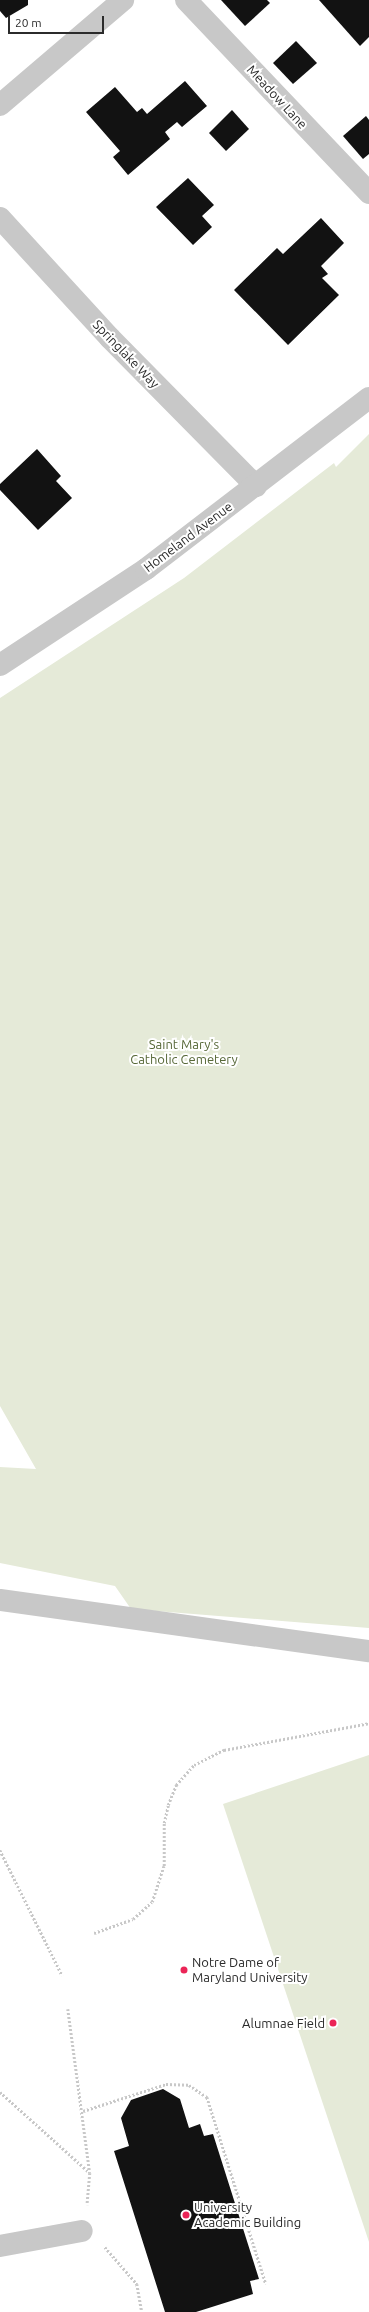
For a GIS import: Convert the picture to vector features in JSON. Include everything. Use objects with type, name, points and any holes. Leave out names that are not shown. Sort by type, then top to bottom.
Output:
[{"type":"street","points":[[0,105],[123,0]]},
{"type":"street","name":"Meadow Lane","points":[[186,0],[369,193]]},
{"type":"street","name":"Springlake Way","points":[[0,218],[110,338],[256,486]]},
{"type":"street","name":"Homeland Avenue","points":[[4,656],[146,569],[369,398]]},
{"type":"street","points":[[0,1600],[369,1651]]},
{"type":"street","points":[[0,2246],[82,2231]]},
{"type":"path","points":[[94,1933],[133,1919],[152,1902],[164,1866],[164,1823],[168,1805],[180,1779],[194,1765],[224,1750],[369,1723]]},
{"type":"path","points":[[0,1850],[62,1975]]},
{"type":"path","points":[[68,2009],[83,2111],[90,2173],[82,2231],[99,2239],[137,2284],[142,2312]]},
{"type":"path","points":[[83,2111],[166,2084],[189,2085],[207,2097],[266,2284]]},
{"type":"path","points":[[0,2092],[90,2173]]},
{"type":"green space","name":"Saint Mary's Catholic Cemetery","points":[[369,434],[369,1628],[131,1609],[115,1586],[0,1563],[0,1467],[36,1469],[0,1406],[0,698],[184,578],[334,463],[336,467]]},
{"type":"green space","name":"Alumnae Field","points":[[369,1755],[369,2242],[223,1804]]},
{"type":"building","points":[[0,0],[28,0],[28,5],[6,18],[0,11]]},
{"type":"building","points":[[221,0],[267,0],[270,3],[245,26]]},
{"type":"building","points":[[319,0],[369,0],[369,37],[360,46]]},
{"type":"building","points":[[296,41],[317,63],[293,84],[273,63]]},
{"type":"building","points":[[185,81],[207,106],[182,127],[177,122],[165,132],[170,139],[128,175],[113,157],[120,151],[86,112],[115,87],[137,112],[142,108],[147,114]]},
{"type":"building","points":[[232,110],[249,129],[226,151],[209,133]]},
{"type":"building","points":[[366,116],[369,120],[369,154],[363,159],[343,136]]},
{"type":"building","points":[[188,178],[214,205],[202,216],[212,227],[193,245],[156,207]]},
{"type":"building","points":[[321,218],[344,243],[321,266],[328,274],[322,278],[339,295],[288,345],[234,290],[277,248],[283,254]]},
{"type":"building","points":[[37,449],[61,476],[56,481],[72,498],[38,530],[0,490],[0,484]]},
{"type":"building","name":"University Academic Building","points":[[163,2089],[180,2099],[189,2128],[200,2124],[204,2136],[213,2134],[259,2279],[250,2281],[253,2294],[196,2312],[165,2312],[114,2151],[129,2146],[121,2118],[131,2100]]},
{"type":"place","name":"Notre Dame of Maryland University","points":[[184,1970]]},
{"type":"place","name":"Alumnae Field","points":[[333,2023]]},
{"type":"place","name":"University Academic Building","points":[[186,2215]]}]
